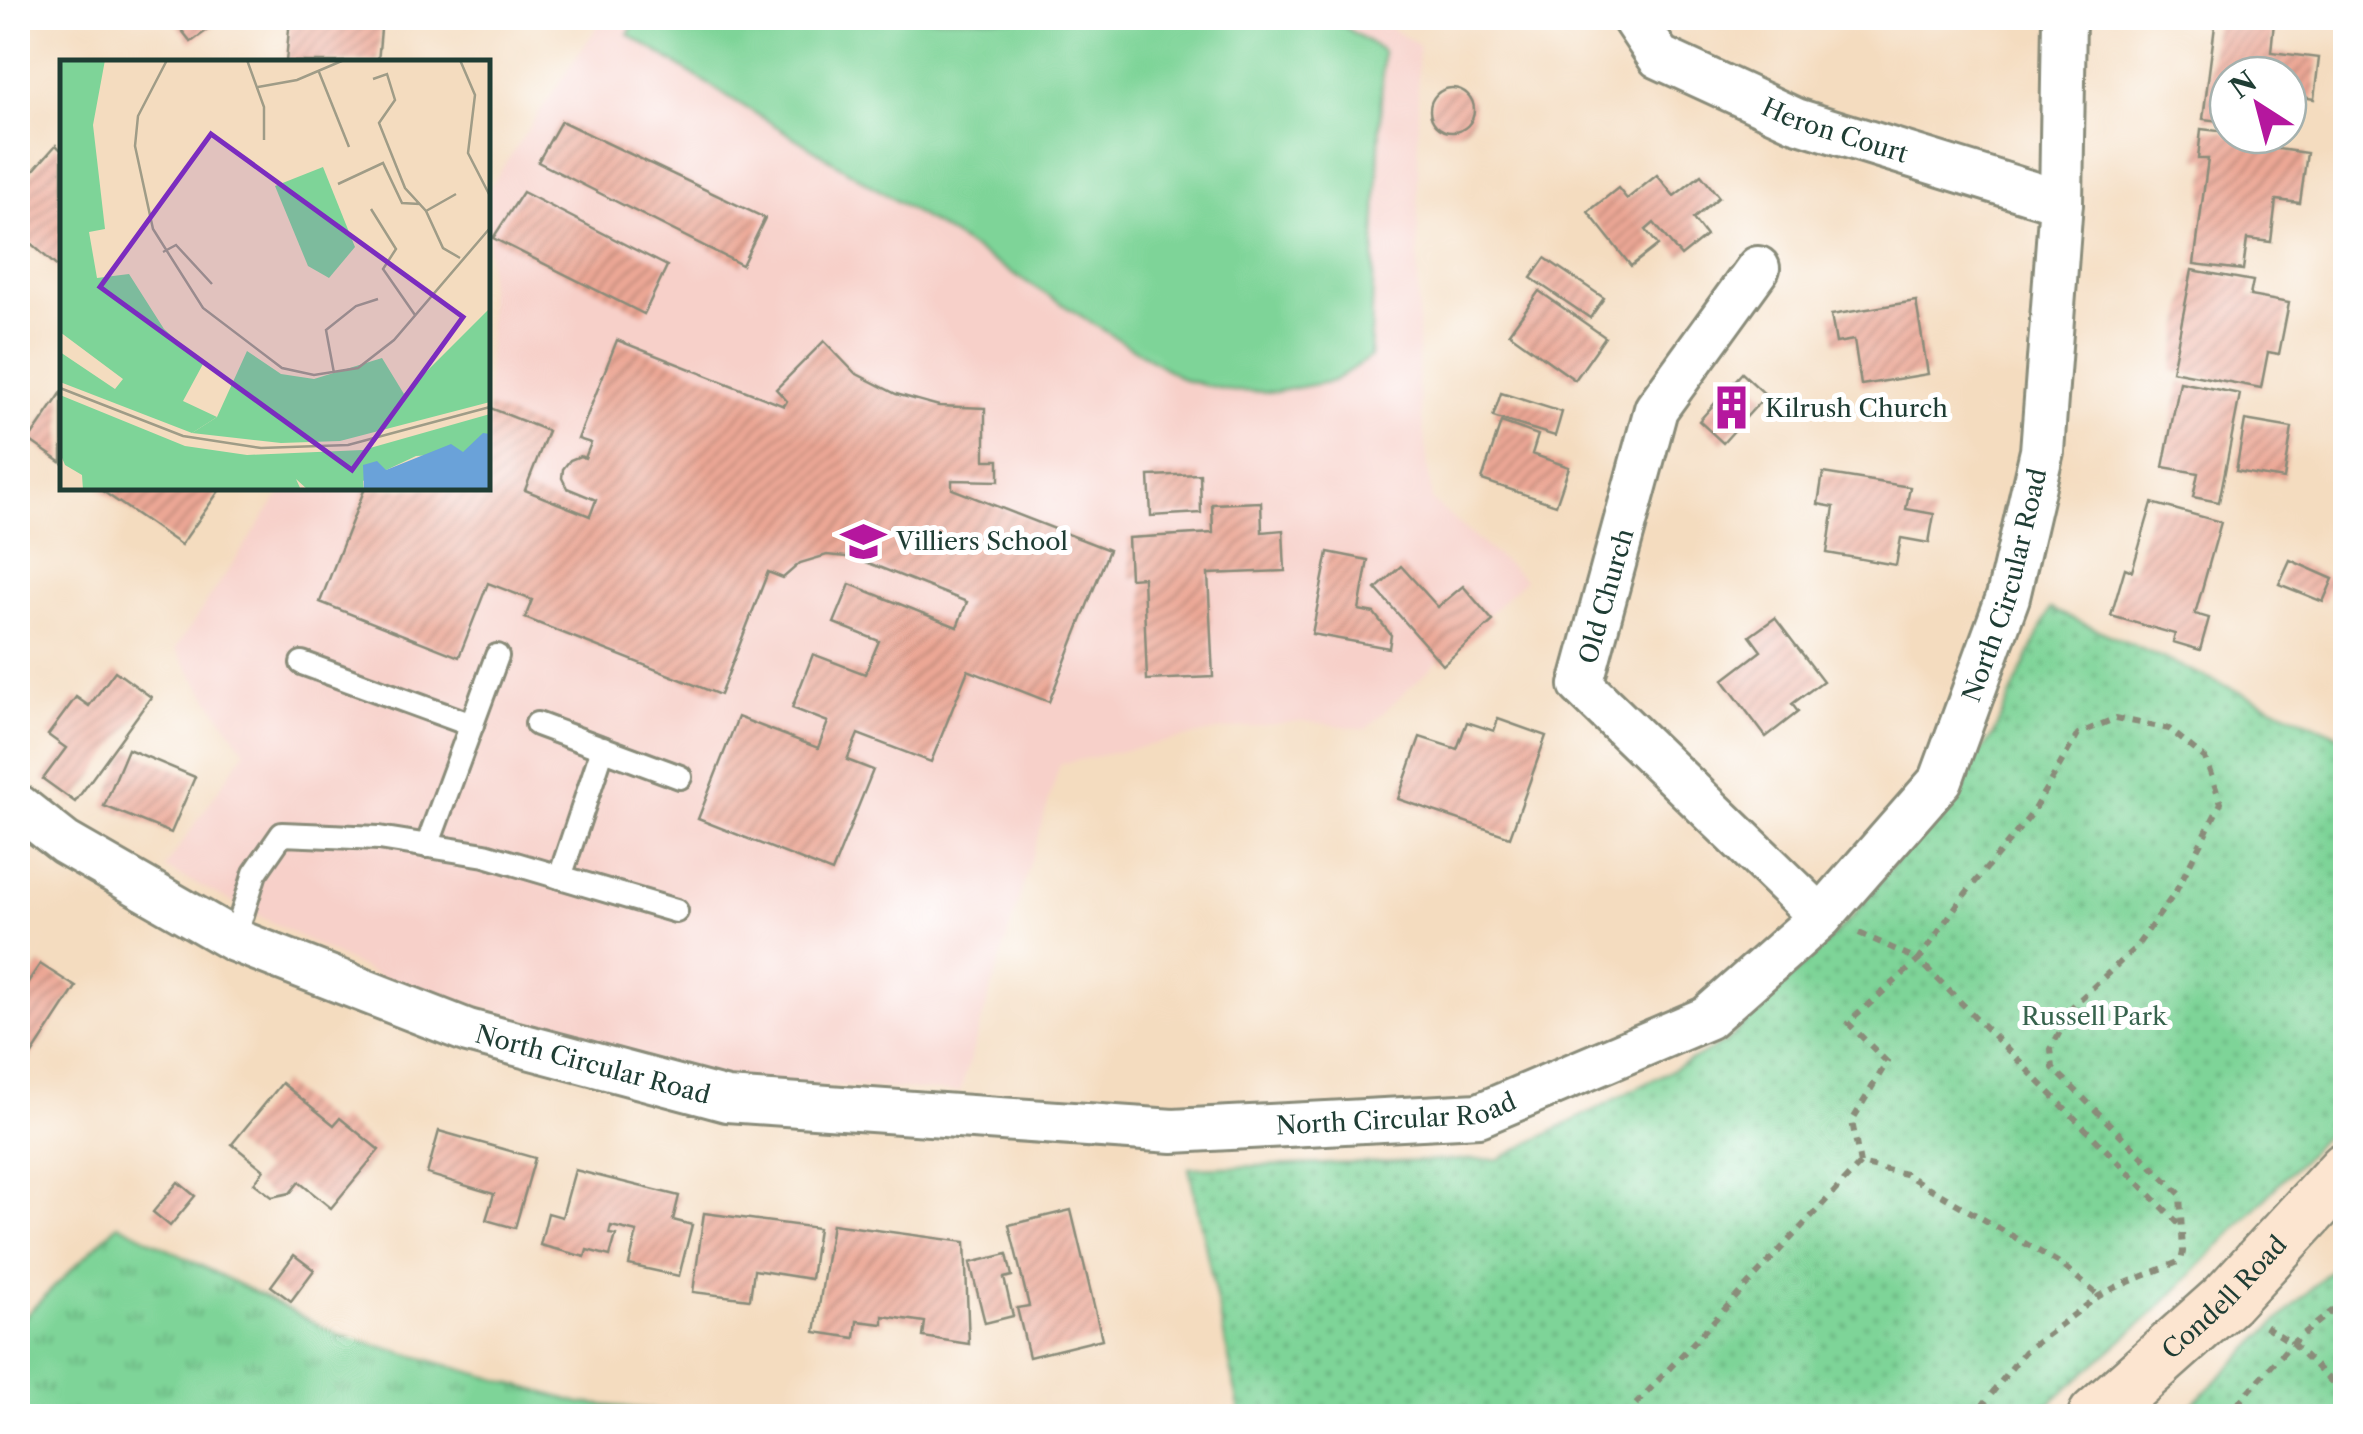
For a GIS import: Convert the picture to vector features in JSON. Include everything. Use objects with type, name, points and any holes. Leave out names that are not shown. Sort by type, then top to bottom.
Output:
[{"type":"main road","name":"Condell Road","points":[[2096,1416],[2226,1300],[2346,1170]]},
{"type":"street","name":"Heron Court","points":[[1633,18],[1658,57],[1796,120],[2061,202]]},
{"type":"street","name":"North Circular Road","points":[[18,806],[64,844],[234,940],[468,1031],[728,1100],[1173,1131],[1480,1115],[1706,1018],[1821,917],[1941,780],[2008,596],[2042,450],[2061,202],[2064,18]]},
{"type":"street","name":"Old Church","points":[[1758,268],[1656,408],[1581,685],[1821,917]]},
{"type":"lane","points":[[427,846],[497,656]]},
{"type":"lane","points":[[302,663],[472,726]]},
{"type":"lane","points":[[537,724],[680,777]]},
{"type":"lane","points":[[560,877],[603,748]]},
{"type":"lane","points":[[234,940],[255,873],[282,834],[379,838],[485,855],[676,911]]},
{"type":"path","points":[[1860,1164],[1852,1122],[1887,1062],[1848,1022],[1920,960],[1961,899],[2030,816],[2078,734],[2116,718],[2169,729],[2205,758],[2221,803],[2175,893],[2136,946],[2073,1006],[2051,1048],[2053,1068],[2180,1194],[2181,1261],[2099,1296],[2024,1352],[1982,1406],[1968,1416]]},
{"type":"path","points":[[1821,917],[1920,960],[2182,1226]]},
{"type":"path","points":[[1860,1164],[1905,1174],[2061,1264],[2099,1296]]},
{"type":"path","points":[[1625,1416],[1860,1164]]},
{"type":"path","points":[[2227,1416],[2292,1343],[2346,1300]]},
{"type":"path","points":[[2292,1343],[2346,1396]]},
{"type":"shaded area","name":"Villiers School","points":[[603,18],[1374,18],[1418,45],[1418,385],[1432,501],[1525,580],[1366,729],[1302,721],[1222,730],[1060,764],[960,1092],[721,1080],[377,976],[165,868],[245,751],[175,649],[283,490],[490,490],[490,186]]},
{"type":"green space","points":[[638,18],[1330,18],[1383,51],[1370,357],[1333,381],[1275,392],[1232,391],[1184,380],[628,34]]},
{"type":"green space","name":"Russell Park","points":[[2050,609],[2345,738],[2345,1115],[2158,1309],[2035,1416],[1241,1416],[1189,1168],[1499,1159],[1726,1042],[1853,916],[1992,737]]},
{"type":"green space","points":[[118,1224],[337,1334],[580,1403],[713,1416],[18,1416],[18,1323]]},
{"type":"green space","points":[[2345,1256],[2345,1416],[2180,1416]]},
{"type":"building","points":[[172,18],[224,18],[191,42]]},
{"type":"building","points":[[290,18],[382,18],[378,60],[286,60]]},
{"type":"building","points":[[2216,18],[2293,18],[2292,24],[2274,22],[2271,52],[2295,55],[2211,55]]},
{"type":"building","points":[[2308,57],[2319,58],[2314,99],[2308,98]]},
{"type":"building","points":[[2208,80],[2208,120],[2203,119]]},
{"type":"building","points":[[1452,88],[1467,95],[1474,110],[1467,125],[1452,132],[1437,125],[1430,110],[1437,95]]},
{"type":"building","points":[[561,121],[765,218],[742,265],[538,162]]},
{"type":"building","points":[[2201,129],[2208,130],[2208,155],[2307,155],[2300,203],[2276,200],[2271,242],[2247,239],[2243,270],[2194,264],[2208,159],[2198,159]]},
{"type":"building","points":[[56,145],[60,149],[60,269],[18,232],[18,188]]},
{"type":"building","points":[[1657,175],[1674,196],[1701,175],[1719,197],[1693,219],[1706,236],[1681,256],[1654,223],[1646,230],[1658,245],[1631,266],[1588,212],[1618,188],[1627,199]]},
{"type":"building","points":[[523,192],[667,266],[644,314],[493,238]]},
{"type":"building","points":[[1545,258],[1604,298],[1590,318],[1531,278]]},
{"type":"building","points":[[2192,270],[2253,281],[2250,296],[2289,303],[2279,354],[2268,352],[2261,388],[2172,371]]},
{"type":"building","points":[[1539,291],[1605,337],[1575,380],[1509,333]]},
{"type":"building","points":[[1916,301],[1928,374],[1861,385],[1854,340],[1836,343],[1831,315]]},
{"type":"building","points":[[617,340],[784,406],[787,401],[776,389],[824,341],[855,373],[896,394],[939,406],[985,408],[985,460],[999,460],[999,481],[952,480],[952,489],[1109,550],[1049,702],[968,670],[931,762],[858,734],[847,760],[873,770],[832,872],[698,819],[738,717],[818,748],[828,722],[792,708],[813,654],[865,674],[879,641],[834,623],[850,584],[957,627],[967,602],[856,558],[827,555],[800,563],[783,578],[768,572],[720,695],[525,618],[532,600],[488,583],[459,657],[320,602],[364,490],[490,490],[490,408],[548,431],[525,490],[590,516],[596,500],[567,488],[562,478],[570,460],[585,458],[591,443],[578,439]]},
{"type":"building","name":"Kilrush Church","points":[[1742,373],[1766,395],[1723,443],[1699,421]]},
{"type":"building","points":[[2180,382],[2240,394],[2219,502],[2193,497],[2198,473],[2163,467]]},
{"type":"building","points":[[1501,393],[1562,412],[1555,436],[1493,417]]},
{"type":"building","points":[[60,395],[60,462],[29,440]]},
{"type":"building","points":[[2245,420],[2292,428],[2284,479],[2236,471]]},
{"type":"building","points":[[1501,422],[1538,435],[1532,454],[1569,467],[1556,505],[1482,480]]},
{"type":"building","points":[[1823,473],[1910,487],[1906,509],[1934,514],[1929,543],[1901,538],[1896,565],[1827,553],[1834,507],[1818,504]]},
{"type":"building","points":[[1200,474],[1201,513],[1151,516],[1149,476]]},
{"type":"building","points":[[101,490],[220,490],[181,545]]},
{"type":"building","points":[[1261,502],[1262,532],[1283,530],[1285,571],[1208,574],[1213,677],[1147,680],[1143,577],[1130,578],[1128,538],[1213,533],[1212,504]]},
{"type":"building","points":[[2152,503],[2221,522],[2195,614],[2209,618],[2200,650],[2173,642],[2175,634],[2111,616],[2125,568],[2132,571]]},
{"type":"building","points":[[1328,552],[1368,560],[1359,610],[1374,613],[1391,635],[1389,648],[1312,634]]},
{"type":"building","points":[[2290,560],[2333,579],[2323,602],[2279,584]]},
{"type":"building","points":[[1401,566],[1438,607],[1463,586],[1493,621],[1443,665],[1376,589]]},
{"type":"building","points":[[1775,618],[1823,681],[1792,704],[1798,712],[1766,737],[1723,680],[1761,651],[1750,636]]},
{"type":"building","points":[[115,671],[151,697],[75,802],[43,779],[66,748],[48,735],[76,697],[89,706]]},
{"type":"building","points":[[1498,719],[1546,736],[1510,837],[1398,799],[1420,737],[1457,749],[1467,722],[1494,731]]},
{"type":"building","points":[[128,749],[195,777],[171,833],[104,806]]},
{"type":"building","points":[[40,964],[76,987],[18,1076],[18,997]]},
{"type":"building","points":[[282,1083],[334,1125],[340,1118],[379,1150],[331,1208],[299,1182],[290,1193],[272,1197],[254,1183],[264,1170],[232,1144]]},
{"type":"building","points":[[439,1131],[535,1158],[515,1228],[486,1220],[494,1194],[427,1174]]},
{"type":"building","points":[[575,1170],[679,1196],[673,1220],[692,1225],[679,1276],[629,1265],[637,1232],[611,1226],[609,1234],[616,1235],[610,1256],[587,1250],[585,1257],[540,1245],[548,1213],[562,1217]]},
{"type":"building","points":[[178,1182],[195,1196],[170,1226],[153,1212]]},
{"type":"building","points":[[1071,1210],[1102,1339],[1029,1357],[1017,1308],[1029,1306],[1009,1225]]},
{"type":"building","points":[[704,1213],[818,1228],[811,1279],[754,1270],[750,1299],[693,1292]]},
{"type":"building","points":[[832,1224],[965,1242],[969,1344],[923,1337],[925,1322],[883,1316],[883,1324],[857,1321],[855,1338],[815,1332]]},
{"type":"building","points":[[1007,1254],[1012,1276],[1004,1278],[1013,1316],[985,1323],[970,1263]]},
{"type":"building","points":[[294,1255],[314,1270],[291,1301],[271,1286]]},
{"type":"place","name":"Kilrush Church","points":[[1732,408]]},
{"type":"place","name":"Villiers School","points":[[863,541]]}]
